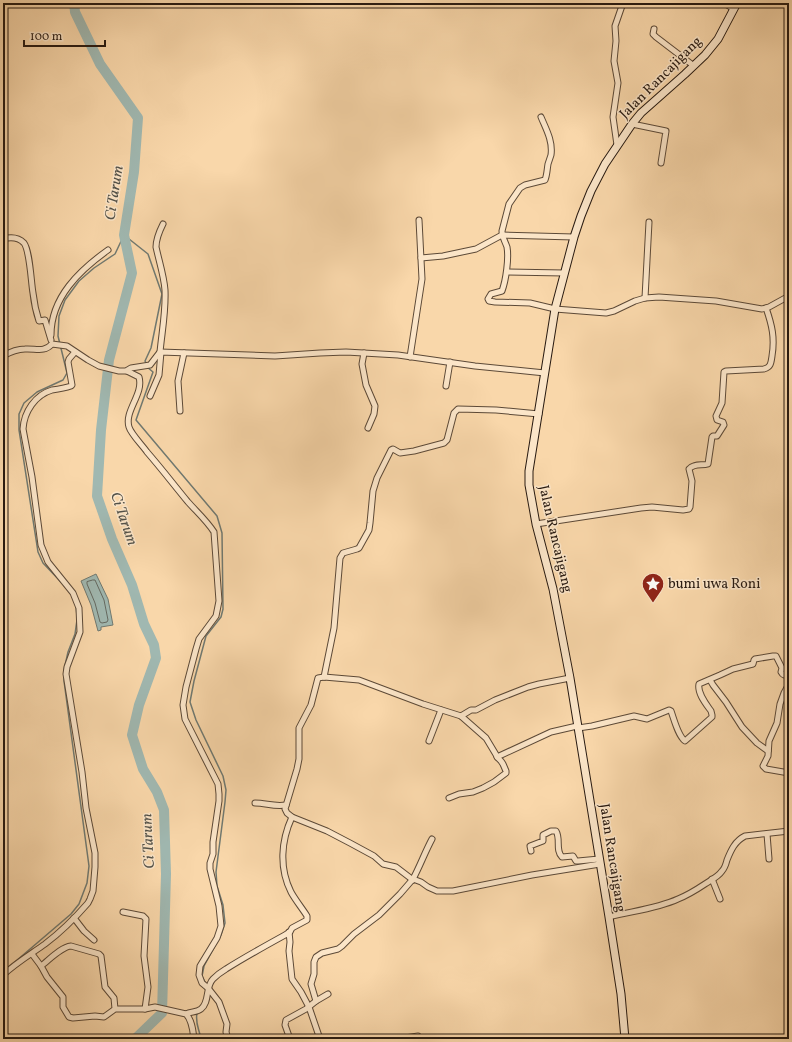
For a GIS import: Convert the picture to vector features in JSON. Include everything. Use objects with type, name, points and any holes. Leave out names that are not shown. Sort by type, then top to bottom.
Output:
[{"type":"main road","name":"Jalan Rancajigang","points":[[625,1039],[621,994],[570,678],[553,588],[536,524],[529,477],[555,309],[574,237],[594,185],[605,164],[632,124],[641,113],[705,56],[718,39],[735,6]]},
{"type":"street","points":[[617,145],[613,117],[618,85],[614,61],[616,41],[615,26],[623,3]]},
{"type":"street","points":[[724,3],[735,6]]},
{"type":"street","points":[[654,29],[653,34],[656,37],[694,66]]},
{"type":"street","points":[[541,117],[551,143],[551,154],[546,178],[544,180],[523,186],[519,189],[509,204],[502,235],[507,252],[507,272],[502,291],[491,294],[488,300],[495,302],[530,303],[555,309],[609,313],[645,298],[659,297],[716,301],[759,309],[767,308],[789,296]]},
{"type":"street","points":[[632,124],[666,131],[661,163]]},
{"type":"street","points":[[410,357],[422,278],[419,220]]},
{"type":"street","points":[[645,298],[649,222]]},
{"type":"street","points":[[150,396],[159,375],[160,352],[165,315],[165,289],[156,247],[157,237],[163,224]]},
{"type":"street","points":[[421,258],[443,256],[476,249],[502,235],[574,237]]},
{"type":"street","points":[[3,239],[13,238],[19,240],[25,245],[30,264],[37,316],[39,321],[45,320],[53,343]]},
{"type":"street","points":[[53,343],[51,330],[56,309],[60,301],[69,286],[89,264],[108,250]]},
{"type":"street","points":[[507,272],[564,273]]},
{"type":"street","points":[[536,524],[641,508],[652,507],[683,510],[689,509],[692,487],[689,471],[690,468],[708,464],[712,437],[717,436],[724,424],[723,422],[717,420],[716,416],[722,401],[724,372],[764,369],[768,368],[770,365],[774,345],[767,308]]},
{"type":"street","points":[[53,343],[65,346],[99,366],[119,371],[127,371],[139,377],[141,382],[129,416],[129,427],[179,491],[210,525],[214,532],[219,601],[216,616],[200,639],[196,649],[183,705],[185,719],[218,784],[219,794],[210,869],[221,926],[217,938],[200,966],[199,977],[219,1002],[227,1024],[226,1032],[228,1039]]},
{"type":"street","points":[[3,356],[24,348],[46,349],[53,343]]},
{"type":"street","points":[[3,975],[59,933],[88,903],[93,891],[95,854],[86,808],[82,772],[66,674],[67,667],[80,632],[79,608],[73,593],[48,562],[43,552],[23,429],[27,413],[35,401],[48,392],[72,385],[68,360],[75,352]]},
{"type":"street","points":[[160,352],[275,356],[346,352],[410,357],[483,367],[545,373]]},
{"type":"street","points":[[127,371],[131,368],[150,365],[160,352]]},
{"type":"street","points":[[180,411],[178,381],[184,353]]},
{"type":"street","points":[[364,353],[362,364],[366,385],[375,406],[374,414],[368,428]]},
{"type":"street","points":[[446,386],[450,362]]},
{"type":"street","points":[[324,677],[334,628],[339,559],[343,553],[359,548],[369,530],[373,491],[379,473],[391,450],[393,449],[400,453],[444,443],[447,440],[454,412],[458,409],[496,410],[539,414]]},
{"type":"street","points":[[497,757],[555,730],[599,724],[634,716],[647,719],[669,710],[671,711],[680,735],[685,741],[712,717],[711,711],[698,686],[699,684],[733,669],[753,664],[755,659],[773,656],[776,656],[782,666],[782,675],[789,675]]},
{"type":"street","points":[[449,798],[483,788],[506,773],[501,761],[486,738],[461,716],[359,680],[324,677],[318,678],[311,705],[299,728],[298,764],[285,810],[292,816],[327,831],[374,856],[383,864],[396,867],[413,879],[437,891],[453,891],[600,862]]},
{"type":"street","points":[[461,716],[471,710],[476,710],[495,700],[528,687],[570,678]]},
{"type":"street","points":[[710,680],[742,727],[757,743],[768,751]]},
{"type":"street","points":[[789,684],[780,704],[777,723],[768,743],[767,758],[763,765],[764,768],[789,773]]},
{"type":"street","points":[[429,741],[441,710]]},
{"type":"street","points":[[255,803],[275,806],[286,805]]},
{"type":"street","points":[[184,1013],[198,1011],[205,1005],[207,988],[219,974],[240,960],[289,932],[292,928],[306,921],[307,919],[287,884],[284,872],[284,841],[292,816]]},
{"type":"street","points":[[531,851],[530,846],[543,841],[542,835],[556,831],[558,835],[559,854],[562,857],[573,856],[576,861],[600,862]]},
{"type":"street","points":[[609,917],[647,909],[684,897],[723,871],[731,851],[743,837],[789,831]]},
{"type":"street","points":[[767,834],[769,859]]},
{"type":"street","points":[[316,1001],[311,984],[314,974],[314,962],[316,958],[322,953],[338,949],[354,934],[370,923],[387,908],[413,879],[432,839]]},
{"type":"street","points":[[712,879],[720,899]]},
{"type":"street","points":[[123,912],[143,916],[146,919],[144,956],[148,987],[145,1009]]},
{"type":"street","points":[[74,918],[84,931],[94,940]]},
{"type":"street","points":[[289,932],[289,951],[292,979],[309,1007],[320,1039]]},
{"type":"street","points":[[41,966],[60,951],[71,946],[99,954],[106,987],[114,998],[115,1009]]},
{"type":"street","points":[[32,954],[62,996],[63,1007],[69,1017],[104,1017],[115,1009],[145,1009],[155,1007],[184,1013],[189,1016],[194,1039]]},
{"type":"street","points":[[290,1039],[285,1020],[309,1007],[328,994]]},
{"type":"street","points":[[399,1039],[415,1037]]},
{"type":"water","points":[[96,574],[108,599],[113,625],[101,627],[101,630],[98,631],[91,605],[81,581]]},
{"type":"waterway","name":"Ci Tarum","points":[[74,3],[75,12],[100,64],[138,118],[134,172],[124,235],[132,273],[109,360],[101,430],[97,496],[112,539],[132,585],[144,624],[154,645],[156,658],[139,705],[132,735],[143,769],[157,792],[164,810],[166,874],[162,1013],[136,1039]]},
{"type":"waterway","points":[[61,582],[43,563],[38,552],[19,430],[19,414],[24,403],[37,392],[63,380],[67,373],[58,336],[59,316],[65,300],[79,281],[94,268],[115,254],[124,235],[148,254],[162,294],[151,348],[145,361],[146,363]]},
{"type":"waterway","points":[[147,367],[153,372],[136,420],[217,516],[222,533],[223,609],[221,617],[206,636],[190,702],[196,720],[223,776],[226,790],[216,872],[217,886],[223,905],[225,923],[219,939]]},
{"type":"waterway","points":[[76,606],[77,616]]},
{"type":"waterway","points":[[64,670],[68,652],[75,634],[77,620]]},
{"type":"waterway","points":[[9,967],[71,914],[79,904],[87,883],[89,866],[64,676]]},
{"type":"waterway","points":[[206,984],[202,976],[204,966],[216,944]]},
{"type":"waterway","points":[[197,1013],[197,1023],[201,1039]]},
{"type":"place","name":"bumi uwa Roni","points":[[653,604]]}]
